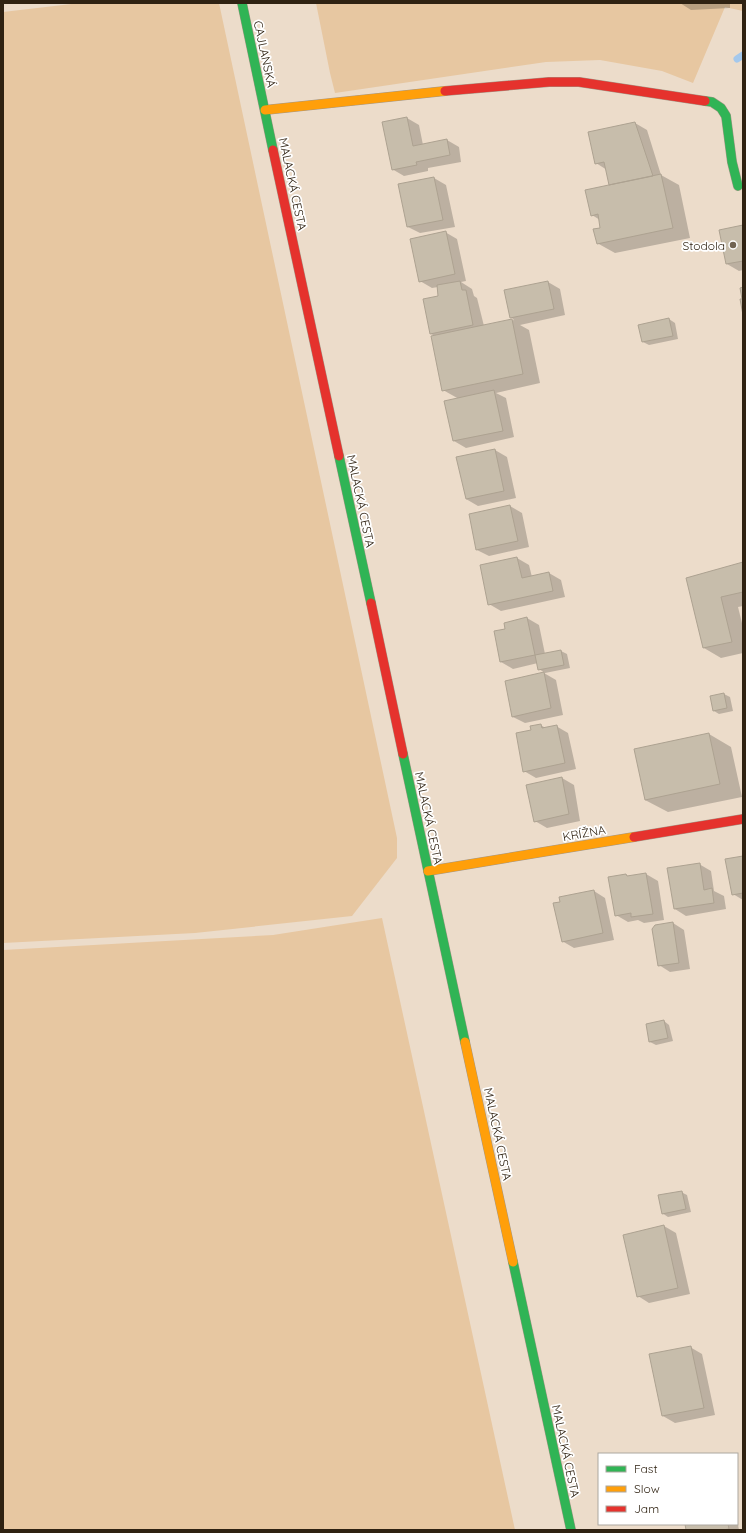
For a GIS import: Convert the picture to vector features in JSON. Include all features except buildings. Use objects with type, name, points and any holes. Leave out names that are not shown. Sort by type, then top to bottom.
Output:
[{"type":"main road","name":"CAJLANSKÁ","points":[[242,3],[264,110]]},
{"type":"main road","points":[[264,110],[482,87],[549,82],[579,82],[712,102],[721,108],[726,116],[732,162],[738,186]]},
{"type":"main road","name":"MALACKÁ CESTA","points":[[264,110],[571,1530]]},
{"type":"main road","name":"KRÍŽNA","points":[[428,871],[743,819]]},
{"type":"shaded area","points":[[80,3],[219,3],[397,838],[397,858],[352,916],[195,933],[3,943],[3,12]]},
{"type":"shaded area","points":[[316,3],[743,3],[743,11],[725,7],[693,83],[662,71],[600,60],[546,62],[335,93]]},
{"type":"shaded area","points":[[382,918],[515,1530],[3,1530],[3,950],[273,935]]},
{"type":"waterway","points":[[737,59],[743,55]]},
{"type":"traffic: fast","points":[[242,3],[273,150]]},
{"type":"traffic: fast","points":[[705,101],[712,102],[721,108],[726,116],[732,162],[738,186]]},
{"type":"traffic: fast","points":[[339,456],[371,603]]},
{"type":"traffic: fast","points":[[403,754],[465,1042]]},
{"type":"traffic: fast","points":[[513,1262],[571,1530]]},
{"type":"traffic: slow","points":[[265,110],[445,91]]},
{"type":"traffic: slow","points":[[428,871],[634,837]]},
{"type":"traffic: slow","points":[[465,1042],[513,1262]]},
{"type":"traffic: jam","points":[[445,91],[549,82],[579,82],[705,101]]},
{"type":"traffic: jam","points":[[273,150],[339,456]]},
{"type":"traffic: jam","points":[[371,603],[403,754]]},
{"type":"traffic: jam","points":[[634,837],[743,819]]},
{"type":"place","name":"Stodola","points":[[733,245]]}]
